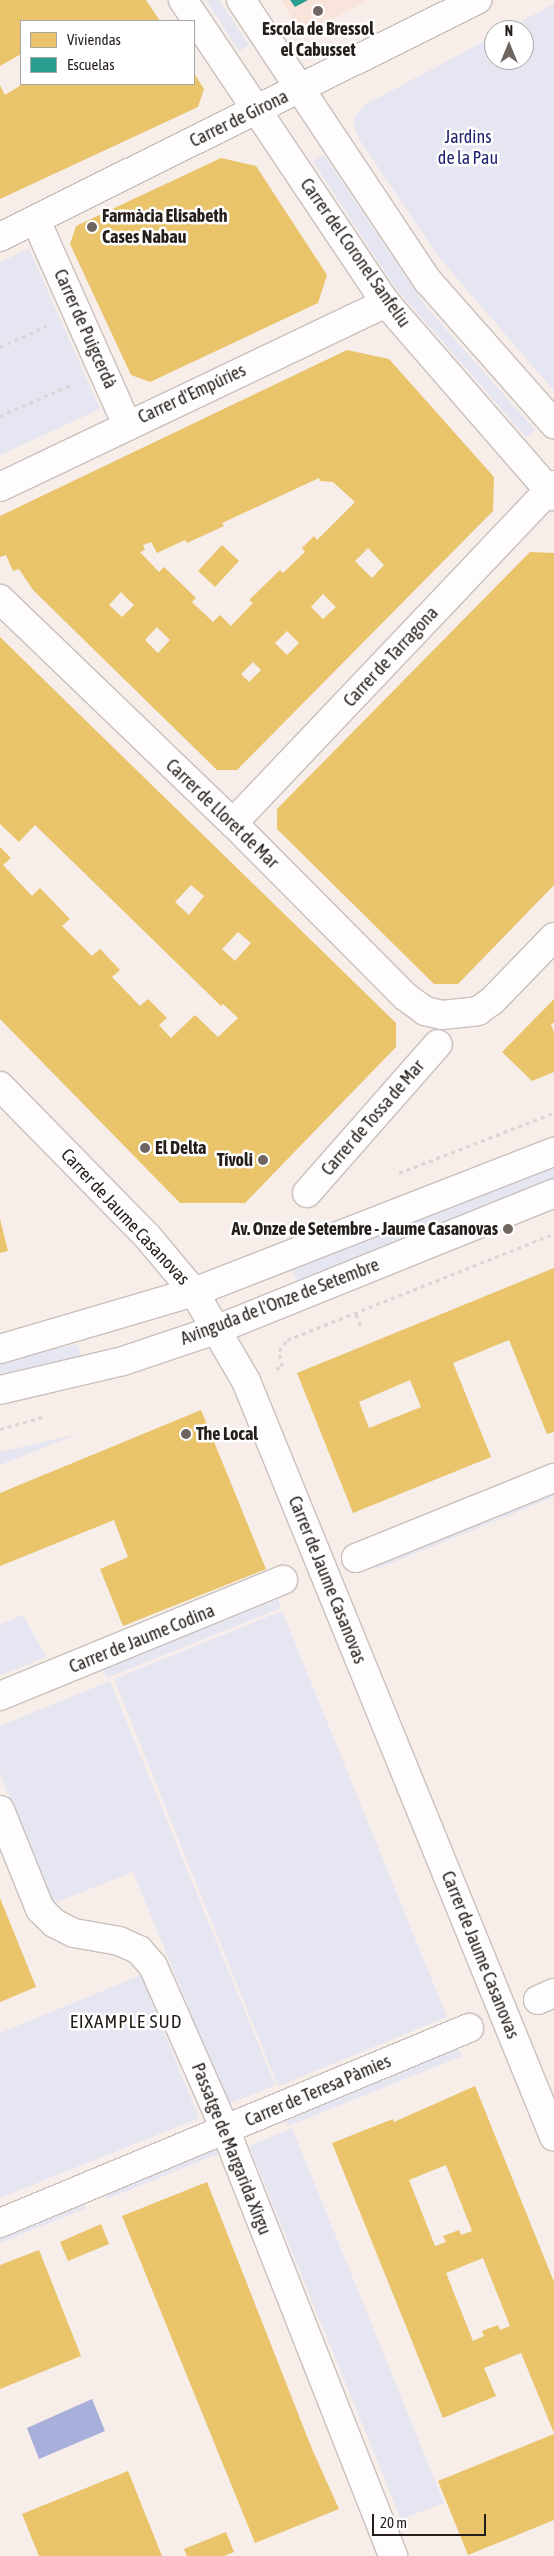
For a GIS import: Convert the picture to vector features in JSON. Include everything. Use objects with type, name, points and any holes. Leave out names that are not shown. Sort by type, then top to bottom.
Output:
[{"type":"street","name":"Carrer del Coronel Sanfeliu","points":[[183,0],[386,303],[552,491]]},
{"type":"street","points":[[241,0],[428,281],[554,424]]},
{"type":"street","name":"Carrer de Girona","points":[[0,237],[300,90],[477,0]]},
{"type":"street","name":"Carrer de Puigcerdà","points":[[42,234],[127,425]]},
{"type":"street","name":"Carrer d'Empúries","points":[[0,487],[386,303]]},
{"type":"street","name":"Carrer de Tarragona","points":[[233,823],[552,491]]},
{"type":"street","name":"Carrer de Lloret de Mar","points":[[0,599],[233,823],[406,998],[425,1011],[450,1014],[478,1011],[492,1001],[554,937]]},
{"type":"street","name":"Carrer de Tossa de Mar","points":[[307,1193],[438,1044]]},
{"type":"street","name":"Carrer de Jaume Casanovas","points":[[0,1086],[147,1236],[194,1292],[218,1329],[246,1381],[554,2137]]},
{"type":"street","points":[[0,1349],[194,1292],[554,1152]]},
{"type":"street","name":"Avinguda de l'Onze de Setembre","points":[[0,1390],[123,1361],[218,1329],[554,1193]]},
{"type":"street","points":[[356,1558],[554,1478]]},
{"type":"street","name":"Carrer de Jaume Codina","points":[[0,1696],[283,1580]]},
{"type":"street","name":"Passatge de Margarida Xirgu","points":[[0,1810],[40,1909],[54,1923],[74,1933],[119,1941],[139,1950],[153,1966],[225,2129],[393,2556]]},
{"type":"street","name":"Carrer de Teresa Pàmies","points":[[0,2223],[469,2028]]},
{"type":"path","points":[[0,346],[52,323]]},
{"type":"path","points":[[0,416],[78,381]]},
{"type":"path","points":[[390,1177],[554,1113]]},
{"type":"path","points":[[280,1358],[280,1345],[287,1340],[554,1234]]},
{"type":"shaded area","name":"Escola de Bressol el Cabusset","points":[[281,0],[368,0],[318,27],[315,22],[299,29]]},
{"type":"green space","points":[[206,0],[219,0],[249,45],[239,51]]},
{"type":"green space","name":"Jardins de la Pau","points":[[554,4],[554,391],[438,256],[359,139],[354,125],[355,116],[365,105],[484,41],[484,70],[534,70],[534,20],[524,20]]},
{"type":"green space","points":[[324,155],[427,308],[535,430],[526,437],[394,286],[313,161]]},
{"type":"green space","points":[[29,249],[100,409],[0,455],[0,262]]},
{"type":"green space","points":[[554,1165],[554,1182],[298,1284],[292,1270]]},
{"type":"green space","points":[[78,1344],[81,1358],[0,1377],[0,1361]]},
{"type":"green space","points":[[78,1434],[0,1465],[0,1452]]},
{"type":"green space","points":[[554,1487],[554,1497],[377,1569],[373,1560]]},
{"type":"green space","points":[[278,1599],[281,1608],[107,1678],[103,1669]]},
{"type":"green space","points":[[282,1611],[447,2017],[278,2086],[114,1679]]},
{"type":"green space","points":[[23,1615],[46,1657],[0,1675],[0,1625]]},
{"type":"green space","points":[[110,1681],[275,2085],[228,2104],[133,1872],[52,1904],[0,1774],[0,1726]]},
{"type":"green space","points":[[141,1975],[199,2118],[0,2198],[0,2033]]},
{"type":"green space","points":[[458,2047],[462,2056],[288,2126],[285,2117]]},
{"type":"green space","points":[[292,2128],[444,2503],[401,2519],[249,2146]]},
{"type":"green space","points":[[217,2144],[220,2153],[107,2199],[104,2190]]},
{"type":"green space","points":[[82,2199],[86,2208],[0,2243],[0,2232]]},
{"type":"water","points":[[92,2399],[105,2431],[39,2459],[27,2428]]},
{"type":"building: Viviendas","points":[[0,0],[146,0],[159,20],[20,20],[20,55],[0,66]]},
{"type":"building: Viviendas","points":[[195,75],[204,89],[198,107],[0,199],[0,85],[5,95],[21,85],[195,85]]},
{"type":"building: Viviendas","points":[[221,158],[256,166],[327,275],[318,303],[150,382],[131,375],[70,244],[76,226]]},
{"type":"building: Viviendas","points":[[347,350],[389,359],[494,477],[493,511],[237,770],[217,770],[33,590],[19,569],[13,571],[6,555],[0,557],[0,516]],"holes":[[[319,478],[320,481],[333,482],[355,502],[317,540],[314,536],[302,548],[305,552],[283,573],[280,570],[249,600],[253,603],[231,626],[220,615],[213,622],[192,602],[196,598],[164,567],[159,572],[140,552],[145,550],[143,545],[151,542],[157,553],[185,540],[187,543],[224,526],[222,523]],[[368,548],[384,565],[372,578],[355,561]],[[121,592],[134,605],[122,617],[109,605]],[[323,594],[336,607],[323,619],[311,607]],[[157,627],[170,640],[158,653],[145,640]],[[287,631],[299,643],[287,655],[275,643]],[[253,662],[261,670],[249,682],[241,674]]]},
{"type":"building: Viviendas","points":[[222,545],[239,561],[215,587],[198,571]]},
{"type":"building: Viviendas","points":[[530,552],[554,553],[554,885],[458,984],[434,984],[277,829],[277,809]]},
{"type":"building: Viviendas","points":[[0,637],[396,1023],[396,1047],[245,1203],[180,1203],[0,1019],[0,847],[11,858],[3,865],[32,896],[40,888],[70,919],[62,926],[92,956],[100,949],[120,970],[112,977],[140,1006],[148,999],[167,1018],[159,1025],[171,1038],[195,1015],[218,1037],[238,1018],[223,1004],[221,1006],[35,825],[19,842],[0,824]],"holes":[[[191,885],[204,896],[189,915],[175,902]],[[238,932],[251,943],[235,961],[222,949]]]},
{"type":"building: Viviendas","points":[[554,999],[554,1023],[551,1024],[554,1033],[554,1072],[532,1081],[502,1052]]},
{"type":"building: Viviendas","points":[[0,1219],[8,1251],[0,1253]]},
{"type":"building: Viviendas","points":[[554,1268],[554,1432],[547,1434],[509,1340],[453,1363],[491,1457],[353,1513],[297,1373]],"holes":[[[410,1380],[421,1407],[369,1428],[359,1402]]]},
{"type":"building: Viviendas","points":[[201,1410],[266,1569],[123,1626],[100,1569],[128,1557],[114,1520],[0,1566],[0,1493]]},
{"type":"building: Viviendas","points":[[0,1898],[36,1987],[0,2002]]},
{"type":"building: Viviendas","points":[[475,2086],[554,2282],[554,2433],[521,2353],[484,2368],[496,2396],[443,2418],[332,2143],[393,2119],[394,2122]],"holes":[[[446,2165],[472,2231],[461,2235],[459,2230],[443,2236],[446,2242],[435,2246],[409,2180]],[[483,2258],[510,2326],[500,2330],[498,2325],[482,2331],[484,2336],[473,2341],[446,2273]]]},
{"type":"building: Viviendas","points":[[207,2182],[312,2449],[339,2509],[255,2543],[122,2216]]},
{"type":"building: Viviendas","points":[[101,2224],[109,2244],[68,2261],[60,2242]]},
{"type":"building: Viviendas","points":[[39,2250],[81,2356],[0,2389],[0,2265]]},
{"type":"building: Viviendas","points":[[554,2434],[554,2520],[468,2555],[438,2481]]},
{"type":"building: Viviendas","points":[[128,2471],[162,2556],[39,2556],[22,2514]]},
{"type":"building: Viviendas","points":[[226,2532],[234,2552],[224,2556],[187,2556],[184,2549]]},
{"type":"building: Escuelas","points":[[290,0],[308,0],[295,7]]},
{"type":"place","name":"Escola de Bressol el Cabusset","points":[[318,11]]},
{"type":"place","name":"Farmàcia Elisabeth Cases Nabau","points":[[92,227]]},
{"type":"place","name":"El Delta","points":[[145,1148]]},
{"type":"place","name":"Tívoli","points":[[263,1160]]},
{"type":"place","name":"Av. Onze de Setembre - Jaume Casanovas","points":[[508,1229]]},
{"type":"place","name":"The Local","points":[[186,1434]]},
{"type":"district","name":"EIXAMPLE SUD","points":[[126,2022]]}]
